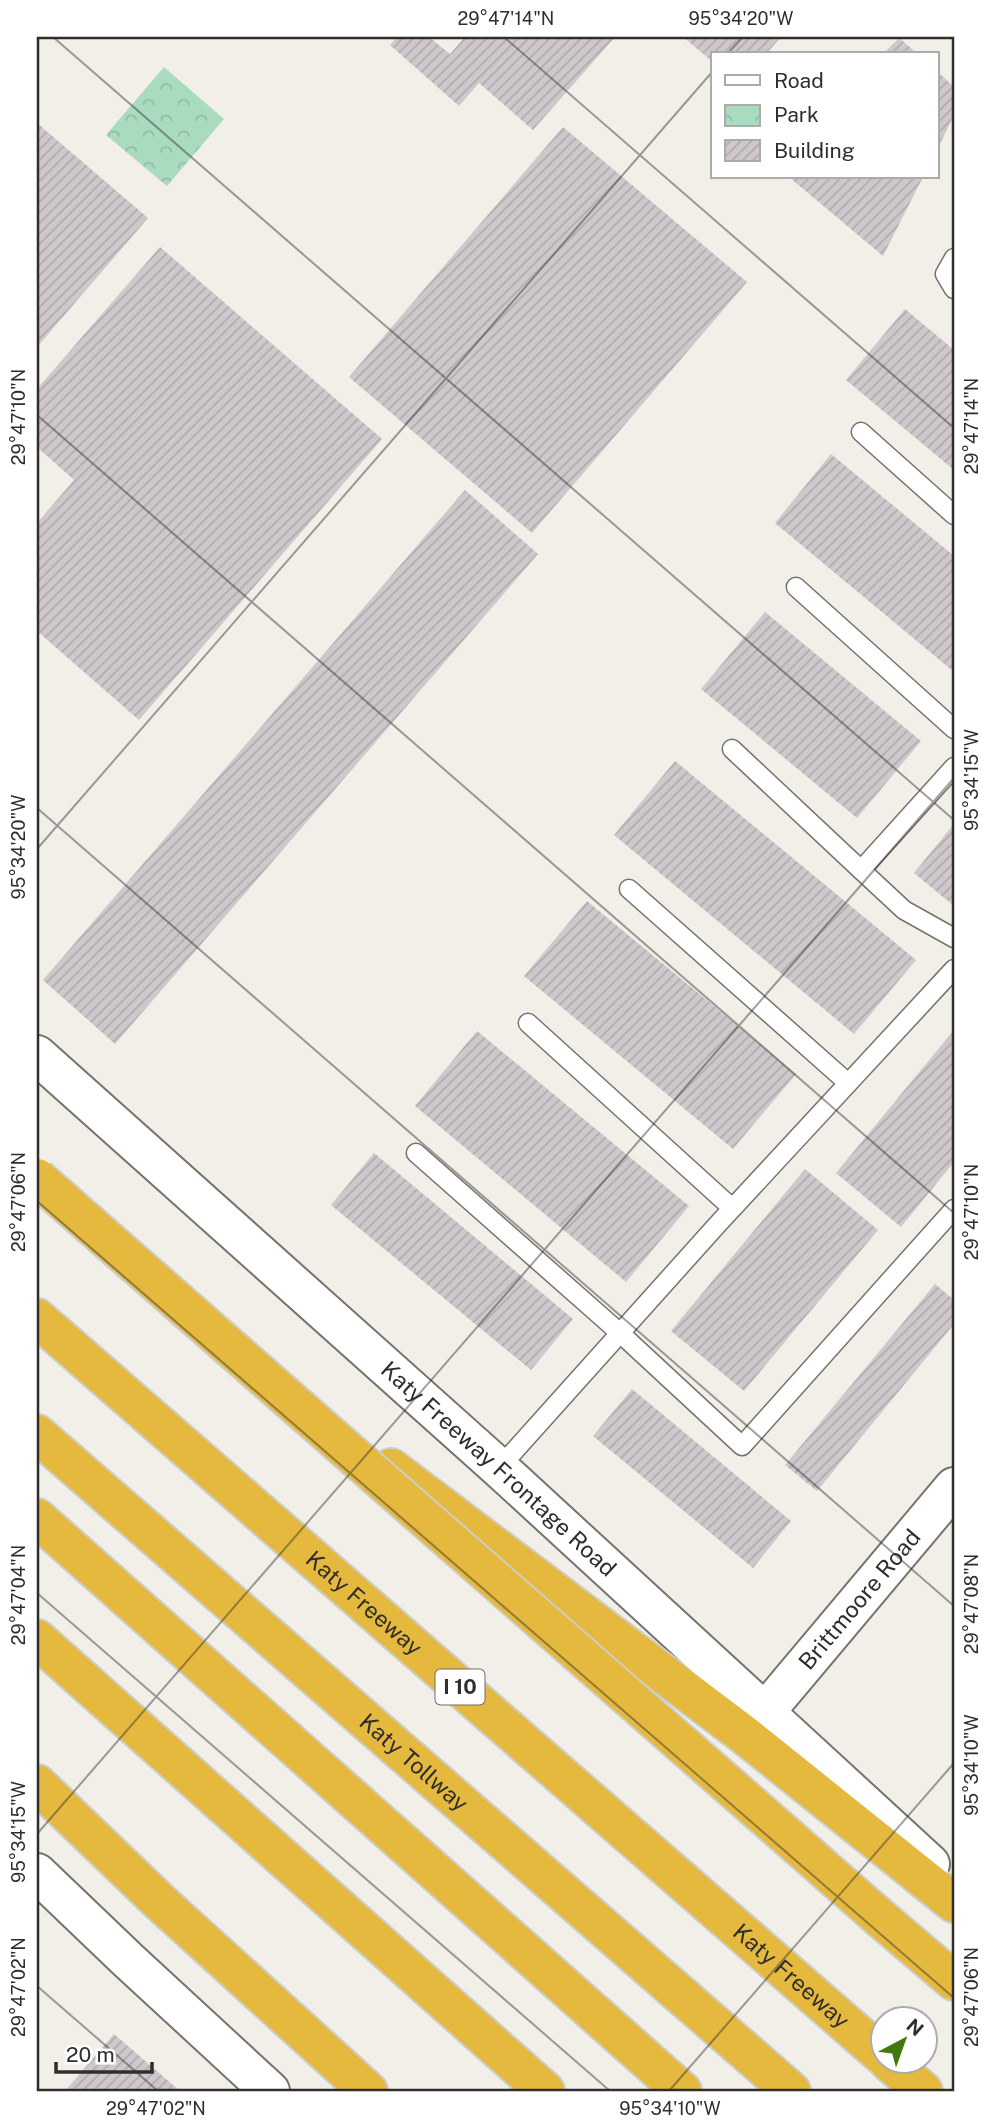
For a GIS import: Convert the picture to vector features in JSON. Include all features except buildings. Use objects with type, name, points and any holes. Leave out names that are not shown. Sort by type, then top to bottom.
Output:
[{"type":"highway","points":[[37,1178],[954,1981]]},
{"type":"highway","points":[[37,1200],[747,1737],[954,1903]]},
{"type":"highway","name":"Katy Freeway","points":[[37,1318],[869,2044]]},
{"type":"highway","name":"Katy Tollway","points":[[37,1434],[791,2091]]},
{"type":"highway","points":[[37,1518],[681,2091]]},
{"type":"highway","points":[[37,1639],[545,2091]]},
{"type":"highway","points":[[37,1784],[161,1903],[368,2091]]},
{"type":"highway","points":[[905,2076],[923,2091]]},
{"type":"main road","name":"Katy Freeway Frontage Road","points":[[37,1055],[499,1468],[954,1886]]},
{"type":"main road","name":"Brittmoore Road","points":[[765,1712],[954,1487]]},
{"type":"main road","points":[[37,1872],[270,2091]]},
{"type":"lane","points":[[954,258],[945,274],[954,289]]},
{"type":"lane","points":[[861,432],[954,515]]},
{"type":"lane","points":[[796,587],[954,729]]},
{"type":"lane","points":[[732,750],[904,910],[954,938]]},
{"type":"lane","points":[[861,870],[954,767]]},
{"type":"lane","points":[[629,890],[848,1083]]},
{"type":"lane","points":[[499,1468],[732,1208],[954,969]]},
{"type":"lane","points":[[528,1023],[732,1208]]},
{"type":"lane","points":[[416,1153],[620,1333],[741,1446],[954,1209]]},
{"type":"green space","points":[[164,67],[224,119],[167,186],[106,135]]}]
